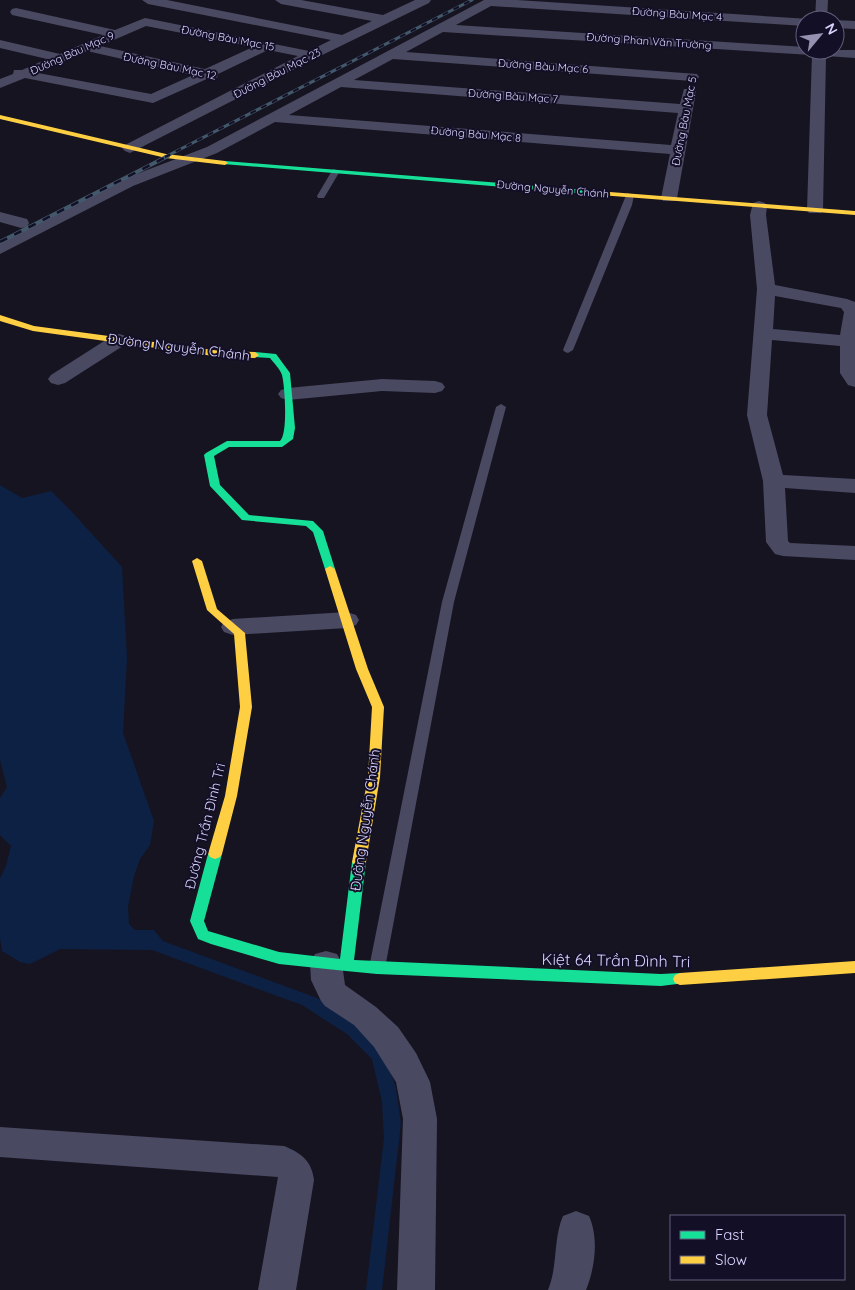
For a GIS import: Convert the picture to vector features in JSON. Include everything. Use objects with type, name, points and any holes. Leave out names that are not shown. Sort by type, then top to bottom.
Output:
[{"type":"street","points":[[148,0],[343,39]]},
{"type":"street","points":[[281,0],[383,19]]},
{"type":"street","name":"Đường Bàu Mạc 23","points":[[130,148],[311,55],[425,0]]},
{"type":"street","points":[[191,159],[341,83],[491,1]]},
{"type":"street","name":"Đường Bàu Mạc 4","points":[[491,1],[795,21]]},
{"type":"street","points":[[20,5],[116,34]]},
{"type":"street","name":"Đường Bàu Mạc 9","points":[[0,84],[145,22]]},
{"type":"street","name":"Đường Bàu Mạc 15","points":[[145,22],[311,55]]},
{"type":"street","name":"Đường Phan Văn Trường","points":[[442,28],[795,50]]},
{"type":"street","points":[[0,44],[61,58]]},
{"type":"street","name":"Đường Bàu Mạc 5","points":[[669,198],[699,44]]},
{"type":"street","points":[[0,69],[153,99],[267,46]]},
{"type":"street","name":"Đường Bàu Mạc 12","points":[[85,47],[255,84]]},
{"type":"street","name":"Đường Bàu Mạc 6","points":[[394,54],[692,77]]},
{"type":"street","points":[[815,210],[819,60]]},
{"type":"street","name":"Đường Bàu Mạc 7","points":[[341,83],[686,109]]},
{"type":"street","name":"Đường Nguyễn Chánh","points":[[0,117],[154,154],[191,159],[855,213]]},
{"type":"street","name":"Đường Bàu Mạc 8","points":[[274,118],[678,150]]},
{"type":"street","points":[[0,234],[129,169],[154,154]]},
{"type":"street","name":"Đường Nguyễn Chánh","points":[[0,249],[127,183],[191,159]]},
{"type":"street","points":[[759,206],[758,215],[766,289],[757,415],[774,481],[777,542],[783,549],[855,553]]},
{"type":"street","points":[[0,217],[21,223]]},
{"type":"street","points":[[766,289],[847,304],[853,310],[850,373],[854,375],[855,382]]},
{"type":"street","name":"Đường Nguyễn Chánh","points":[[0,318],[33,328],[119,340],[222,354],[273,356],[286,373],[290,428],[288,439],[282,444],[227,444],[209,455],[215,486],[246,518],[309,523],[318,531],[362,669],[378,707],[374,777],[336,964]]},
{"type":"street","points":[[762,334],[851,347]]},
{"type":"street","points":[[58,379],[119,340]]},
{"type":"street","points":[[288,394],[382,385],[435,387]]},
{"type":"street","points":[[774,481],[855,486]]},
{"type":"street","points":[[197,561],[212,610],[233,627],[347,620]]},
{"type":"street","name":"Đường Trần Đình Tri","points":[[233,627],[239,633],[246,707],[231,796],[197,921],[203,934],[211,939],[279,958],[377,968]]},
{"type":"street","points":[[336,964],[327,980],[332,992],[371,1022],[386,1037],[404,1064],[413,1082],[420,1118],[416,1290]]},
{"type":"street","name":"Kiệt 64 Trần Đình Tri","points":[[377,968],[661,980],[855,967]]},
{"type":"street","points":[[0,1142],[284,1162],[296,1171],[296,1180],[277,1290]]},
{"type":"street","points":[[567,1290],[571,1282],[575,1260],[576,1228]]},
{"type":"lane","points":[[321,196],[336,171]]},
{"type":"lane","points":[[568,350],[628,205],[630,195]]},
{"type":"lane","points":[[377,968],[448,602],[501,407]]},
{"type":"water","points":[[0,485],[22,498],[51,491],[122,567],[127,658],[123,733],[154,821],[150,845],[140,859],[134,876],[128,907],[129,924],[135,930],[154,930],[163,941],[317,998],[349,1020],[386,1055],[396,1089],[401,1123],[382,1290],[366,1290],[384,1138],[382,1102],[372,1059],[347,1034],[302,1005],[152,950],[60,949],[30,964],[20,962],[2,951],[0,938],[0,878],[6,866],[11,846],[0,835],[0,798],[7,787],[0,760]]},
{"type":"railway","points":[[165,157],[472,0]]},
{"type":"railway","points":[[0,242],[168,156]]},
{"type":"traffic: fast","points":[[225,163],[600,193]]},
{"type":"traffic: fast","points":[[255,355],[273,356],[286,373],[290,428],[288,439],[282,444],[227,444],[209,455],[215,486],[246,518],[309,523],[318,531],[330,569]]},
{"type":"traffic: fast","points":[[215,854],[197,921],[203,935],[211,939],[279,958],[377,968],[661,980],[680,979]]},
{"type":"traffic: fast","points":[[346,965],[359,862]]},
{"type":"traffic: slow","points":[[0,117],[166,156],[225,163]]},
{"type":"traffic: slow","points":[[600,193],[855,213]]},
{"type":"traffic: slow","points":[[0,318],[33,328],[221,354],[255,355]]},
{"type":"traffic: slow","points":[[197,561],[212,610],[239,633],[246,707],[231,796],[215,854]]},
{"type":"traffic: slow","points":[[330,569],[362,669],[378,707],[374,777],[359,862]]},
{"type":"traffic: slow","points":[[680,979],[855,967]]}]
